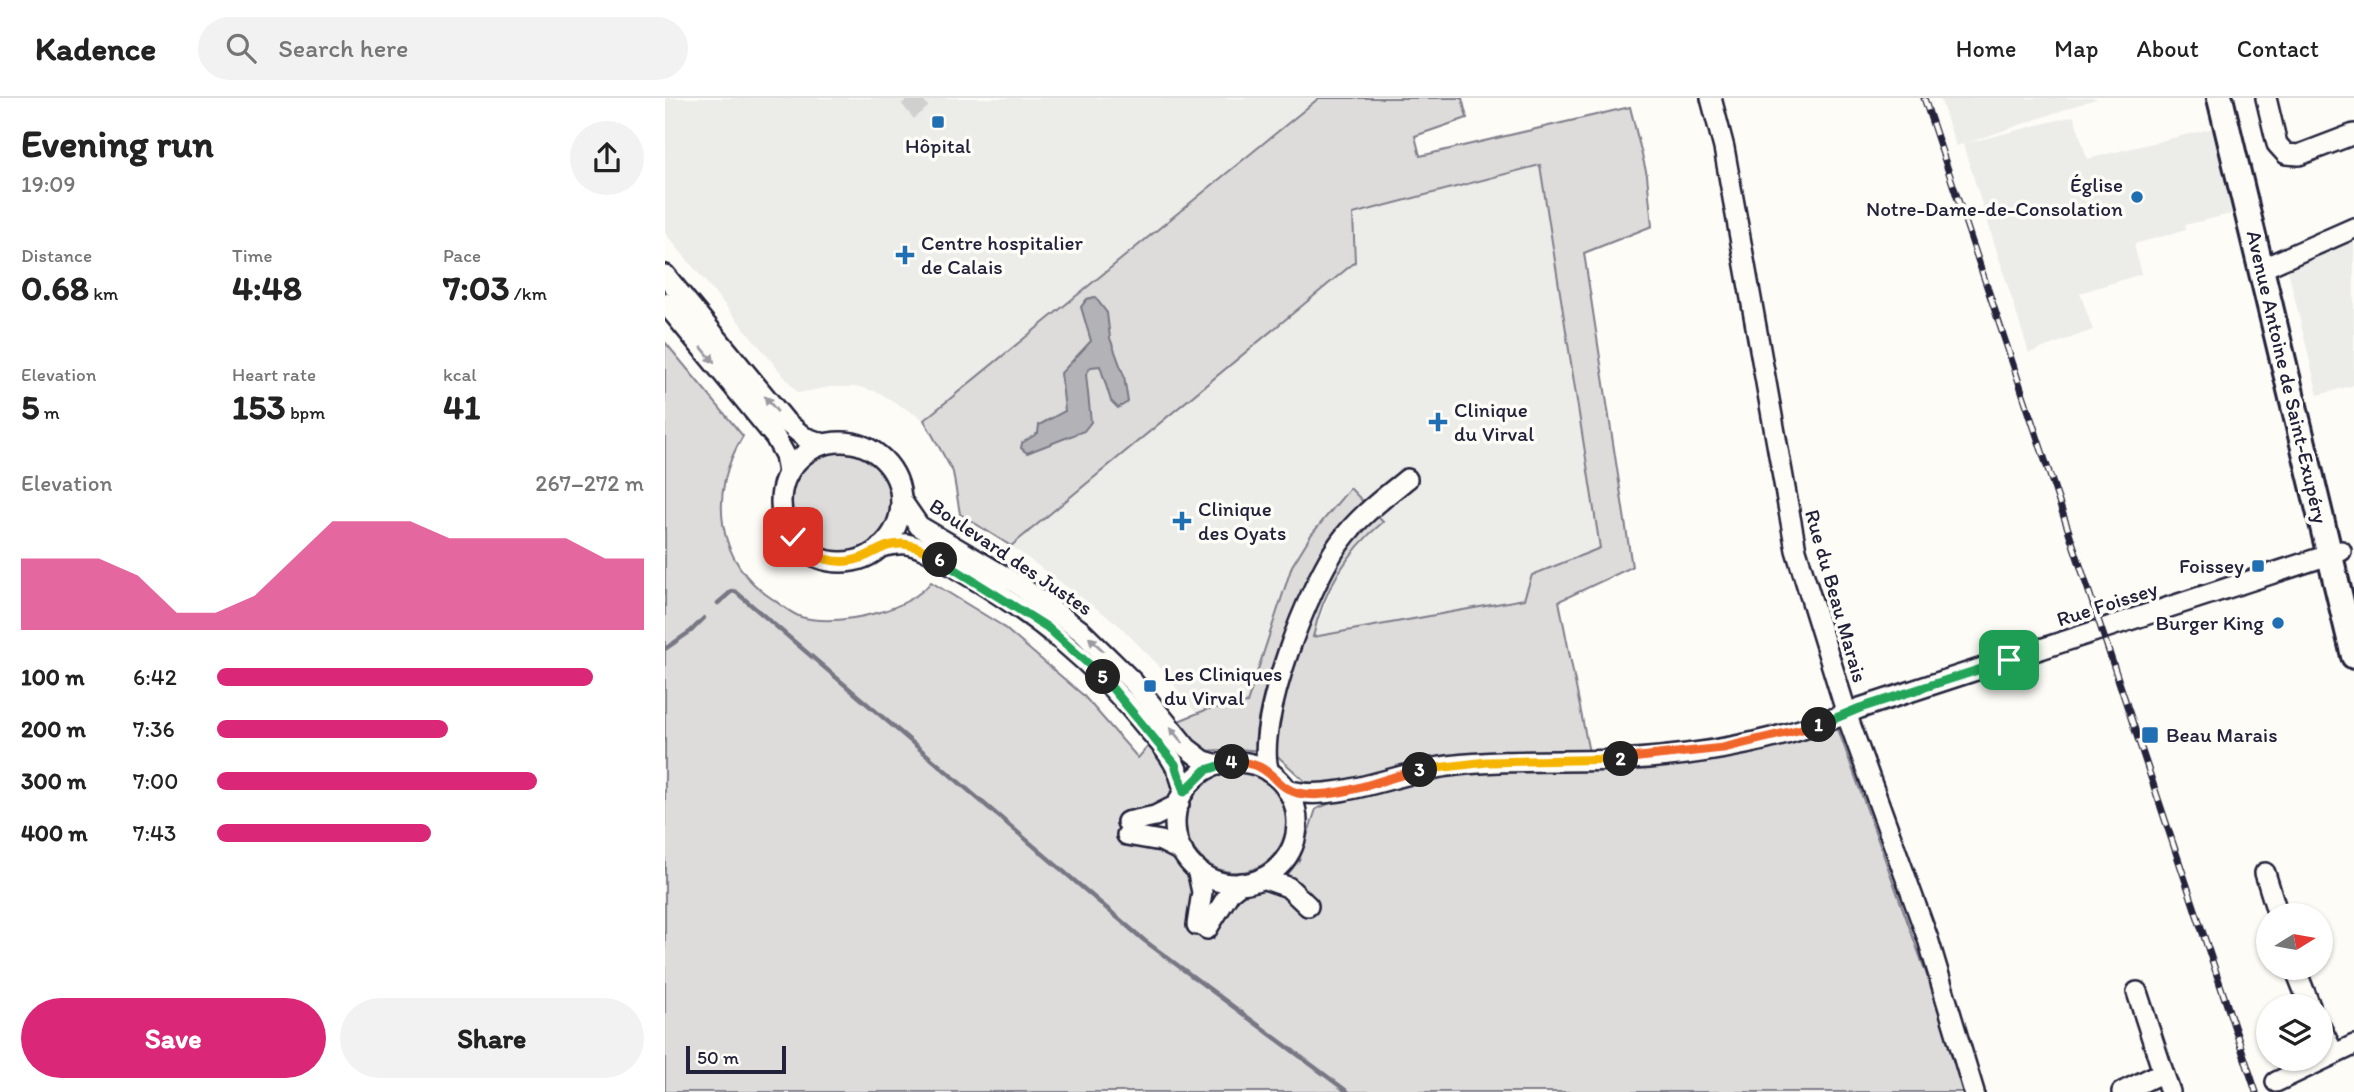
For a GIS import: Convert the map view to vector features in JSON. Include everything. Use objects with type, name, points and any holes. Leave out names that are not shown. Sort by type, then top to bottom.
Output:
[{"type":"main road","name":"Avenue Antoine de Saint-Exupéry","points":[[2220,98],[2266,267],[2335,552],[2354,656]]},
{"type":"main road","name":"Avenue Antoine de Saint-Exupéry","points":[[2232,98],[2266,267]]},
{"type":"main road","name":"Avenue Antoine de Saint-Exupéry","points":[[2335,552],[2354,607]]},
{"type":"street","name":"Rue du Beau Marais","points":[[1711,98],[1724,148],[1791,532],[1847,714],[1928,939],[1974,1092]]},
{"type":"street","points":[[2266,98],[2277,144],[2286,154],[2299,155],[2354,134]]},
{"type":"street","points":[[2266,267],[2354,228]]},
{"type":"street","points":[[665,275],[786,422],[804,437],[824,444]]},
{"type":"street","points":[[665,303],[775,437],[785,455],[788,473]]},
{"type":"street","points":[[849,442],[878,454],[895,476],[901,500],[895,528],[880,547],[863,558],[842,562],[822,559],[804,549],[790,533],[782,514],[782,493],[788,473],[803,455],[824,444],[849,442]]},
{"type":"street","points":[[1269,772],[1265,748],[1274,703],[1305,606],[1327,561],[1360,519],[1407,479]]},
{"type":"street","name":"Boulevard des Justes","points":[[901,500],[919,526],[1009,579],[1081,631],[1133,682],[1187,748],[1204,761],[1226,764]]},
{"type":"street","name":"Boulevard des Justes","points":[[880,547],[907,544],[927,552],[1006,598],[1066,641],[1117,691],[1175,764],[1182,798]]},
{"type":"street","name":"Rue Foissey","points":[[1847,714],[2335,552]]},
{"type":"street","points":[[1183,852],[1127,828],[1155,816],[1182,798],[1199,775],[1226,764],[1254,747],[1274,703]]},
{"type":"street","points":[[1287,790],[1315,794],[1417,771],[1459,765],[1644,758],[1710,750],[1790,733],[1847,714]]},
{"type":"street","points":[[1226,764],[1255,765],[1269,772],[1287,790],[1295,808],[1296,832]]},
{"type":"street","points":[[1182,798],[1176,831],[1183,852],[1197,869],[1217,880],[1241,883],[1262,878],[1287,856],[1296,832],[1317,804],[1354,787]]},
{"type":"street","points":[[1262,878],[1288,887],[1308,906],[1291,879],[1287,856]]},
{"type":"street","points":[[1197,869],[1202,892],[1202,927],[1230,892],[1241,883]]},
{"type":"street","points":[[2265,873],[2274,903]]},
{"type":"street","points":[[2137,992],[2170,1092]]},
{"type":"street","points":[[2276,1082],[2354,1045]]},
{"type":"street","points":[[2122,1092],[2163,1072]]},
{"type":"shaded area","name":"Centre hospitalier de Calais","points":[[665,98],[1319,98],[924,420],[880,393],[860,387],[830,387],[798,393],[665,233]]},
{"type":"shaded area","points":[[1319,98],[1462,98],[1467,118],[1415,136],[1420,156],[1630,107],[1647,175],[1652,226],[1584,253],[1632,567],[1559,601],[1592,768],[1775,745],[1838,729],[1948,1034],[1965,1092],[665,1092],[665,342],[743,436],[725,480],[723,525],[729,547],[739,567],[754,585],[798,616],[841,620],[894,607],[914,597],[931,582],[1001,625],[1083,695],[1138,758],[1151,743],[1163,758],[1172,782],[1168,799],[1163,807],[1120,814],[1122,842],[1170,852],[1190,875],[1195,890],[1188,926],[1212,934],[1239,895],[1277,888],[1299,860],[1316,809],[1348,796],[1309,785],[1273,752],[1239,749],[1203,751],[1176,722],[1208,709],[1247,703],[1292,566],[1311,535],[1350,488],[1383,522],[1358,546],[1338,574],[1323,604],[1313,637],[1524,599],[1532,575],[1600,548],[1540,165],[1353,214],[1355,262],[1011,546],[960,514],[953,472],[924,420]]},
{"type":"shaded area","points":[[1940,98],[2098,98],[1967,143],[2074,116],[2087,159],[2214,128],[2235,213],[2185,225],[2186,230],[2134,244],[2141,274],[2080,293],[2093,330],[2029,353],[1963,144],[1956,146]]},
{"type":"shaded area","name":"Clinique du Virval","points":[[1540,164],[1600,548],[1532,575],[1524,598],[1313,637],[1339,569],[1383,522],[1350,489],[1311,535],[1292,566],[1247,703],[1196,713],[1158,665],[1119,625],[1011,546],[1355,262],[1353,214]]},
{"type":"shaded area","points":[[2354,240],[2354,385],[2318,395],[2288,270]]},
{"type":"shaded area","points":[[1095,297],[1107,313],[1110,338],[1124,376],[1128,402],[1118,408],[1111,401],[1100,366],[1091,367],[1086,374],[1091,422],[1084,431],[1027,453],[1021,448],[1022,443],[1038,433],[1039,425],[1065,411],[1061,373],[1091,341],[1081,307],[1087,299]]},
{"type":"shaded area","points":[[841,450],[860,454],[877,465],[888,482],[892,501],[888,520],[877,537],[860,548],[841,552],[822,548],[805,537],[794,520],[790,501],[794,482],[805,465],[822,454]]},
{"type":"shaded area","points":[[1236,772],[1255,775],[1272,786],[1283,803],[1286,822],[1283,841],[1272,858],[1255,869],[1236,872],[1217,869],[1200,858],[1189,841],[1186,822],[1189,803],[1200,786],[1217,775]]},
{"type":"waterway","points":[[718,603],[732,591],[736,592],[1145,941],[1348,1092]]},
{"type":"waterway","points":[[665,649],[704,618]]},
{"type":"tunnel","points":[[909,98],[923,115]]},
{"type":"railway","points":[[1924,98],[2256,1092]]},
{"type":"place","name":"Hôpital","points":[[938,122]]},
{"type":"place","name":"Église Notre-Dame-de-Consolation","points":[[2137,197]]},
{"type":"place","name":"Centre hospitalier de Calais","points":[[905,255]]},
{"type":"place","name":"Clinique du Virval","points":[[1438,422]]},
{"type":"place","name":"Clinique des Oyats","points":[[1182,521]]},
{"type":"place","name":"Foissey","points":[[2258,566]]},
{"type":"place","name":"Burger King","points":[[2278,623]]},
{"type":"place","name":"Les Cliniques du Virval","points":[[1150,686]]},
{"type":"place","name":"Beau Marais","points":[[2150,735]]},
{"type":"route","points":[[793,537],[804,549],[822,559],[837,562],[858,559],[880,547],[901,544],[912,546],[1006,598],[1066,641],[1111,685],[1175,764],[1184,792],[1195,778],[1206,770],[1231,762],[1259,766],[1276,777],[1287,790],[1322,794],[1417,771],[1450,766],[1487,762],[1617,760],[1736,746],[1825,723],[1860,708],[2009,660]]}]
